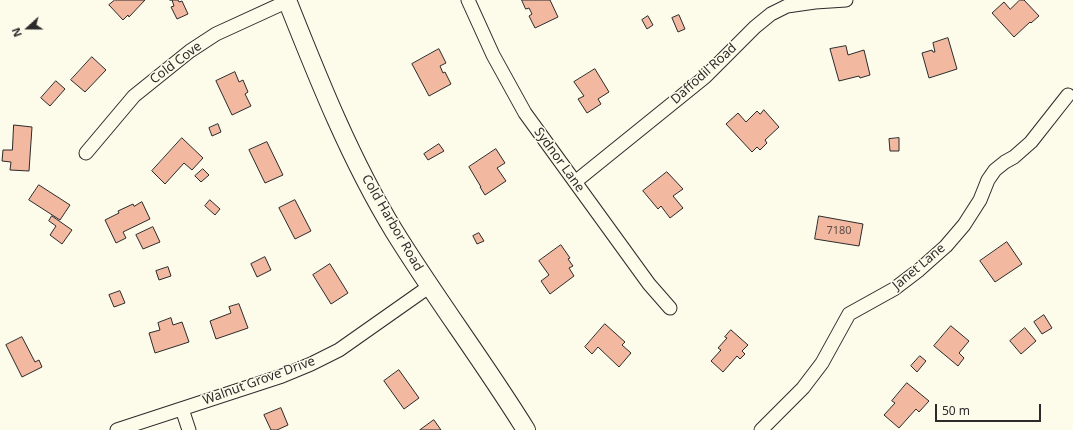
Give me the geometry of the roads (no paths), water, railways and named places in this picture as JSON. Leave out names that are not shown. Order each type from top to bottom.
[{"type":"main road","name":"Cold Harbor Road","points":[[288,1],[344,134],[372,193],[393,230],[526,430]]},
{"type":"street","name":"Sydnor Lane","points":[[468,0],[493,55],[525,113],[649,284],[670,308]]},
{"type":"street","name":"Daffodil Road","points":[[575,182],[705,77],[755,27],[786,3],[846,0]]},
{"type":"street","name":"Cold Cove","points":[[86,153],[134,96],[190,51],[229,27],[288,1]]},
{"type":"street","name":"Janet Lane","points":[[761,430],[803,388],[826,356],[849,314],[894,289],[919,270],[946,246],[964,225],[980,200],[988,180],[995,170],[1032,142],[1068,94]]},
{"type":"street","name":"Walnut Grove Drive","points":[[118,430],[282,376],[311,364],[350,342],[430,286]]},
{"type":"street","points":[[182,409],[189,430]]}]
